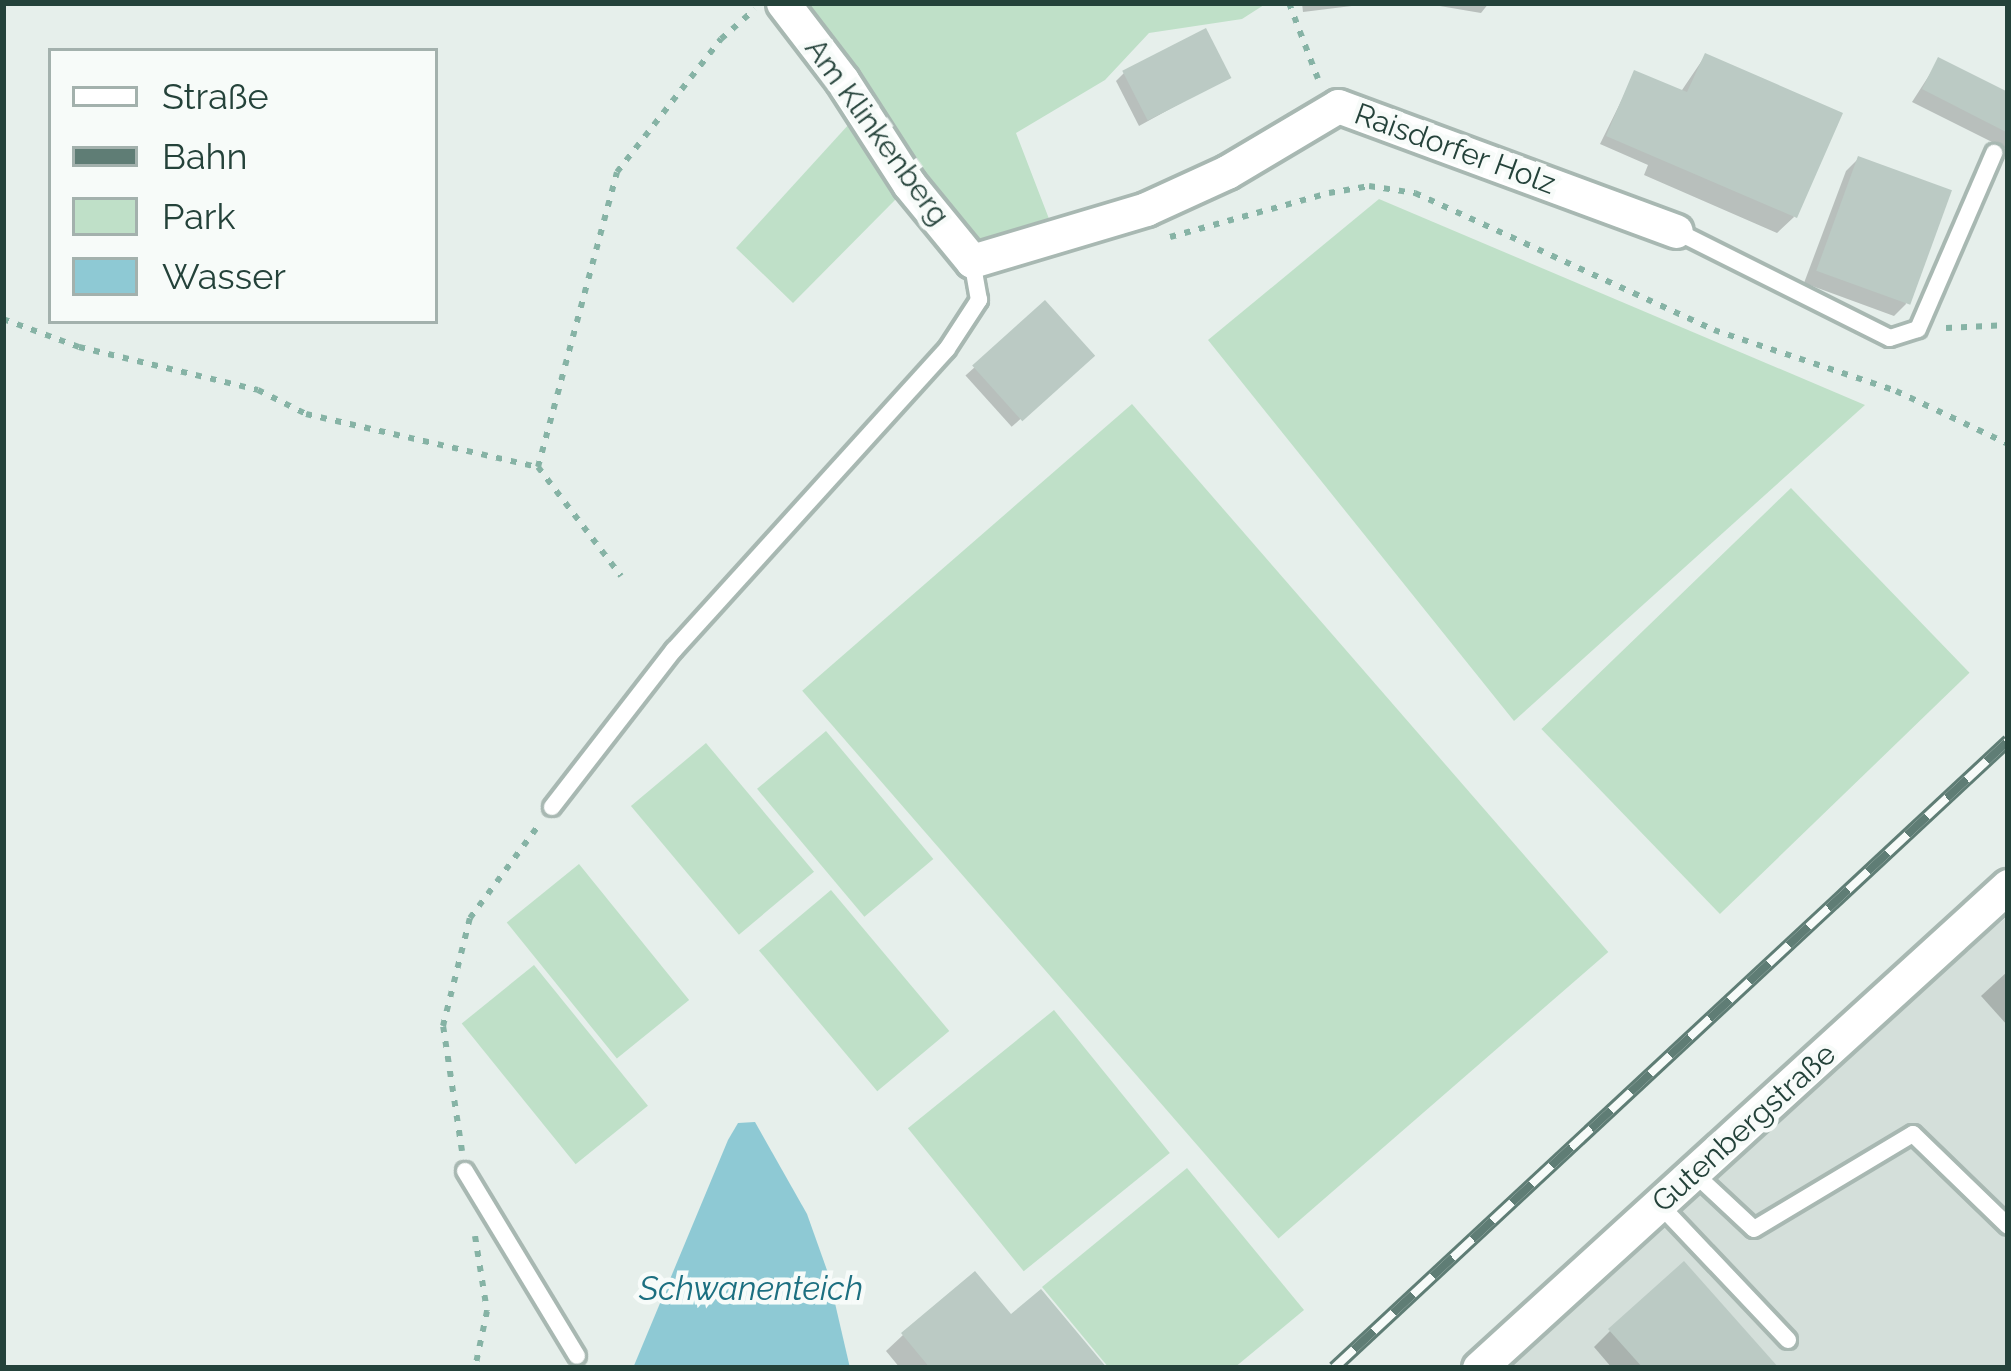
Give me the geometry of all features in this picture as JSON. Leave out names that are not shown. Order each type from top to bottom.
[{"type":"street","name":"Am Klinkenberg","points":[[783,3],[842,80],[910,184],[972,261]]},
{"type":"street","name":"Raisdorfer Holz","points":[[972,261],[1146,208],[1227,172],[1337,106],[1676,231]]},
{"type":"street","name":"Gutenbergstraße","points":[[1479,1368],[2008,886]]},
{"type":"lane","points":[[1676,231],[1890,338],[1918,329],[1994,153]]},
{"type":"lane","points":[[552,807],[674,650],[947,349],[980,300],[972,261]]},
{"type":"lane","points":[[1696,1175],[1754,1229],[1913,1134],[2008,1226]]},
{"type":"lane","points":[[465,1171],[577,1356]]},
{"type":"lane","points":[[1660,1204],[1788,1340]]},
{"type":"path","points":[[538,467],[616,172],[721,39],[763,3]]},
{"type":"path","points":[[1289,3],[1313,73],[1337,106]]},
{"type":"path","points":[[1150,242],[1329,193],[1369,186],[1415,193],[1714,330],[1896,391],[2008,444]]},
{"type":"path","points":[[3,319],[80,346],[258,390],[306,414],[538,467],[621,576]]},
{"type":"path","points":[[1918,329],[2008,325]]},
{"type":"path","points":[[475,1368],[487,1311],[443,1026],[470,918],[552,807]]},
{"type":"shaded area","points":[[2008,916],[2008,1368],[1492,1368],[1784,1102]]},
{"type":"green space","points":[[783,3],[1267,3],[1242,19],[1149,33],[1105,80],[1016,133],[1051,224],[972,261]]},
{"type":"green space","points":[[850,123],[897,198],[793,303],[736,248]]},
{"type":"green space","points":[[1379,199],[1865,405],[1514,721],[1208,340]]},
{"type":"green space","points":[[1132,404],[1608,952],[1278,1239],[802,691]]},
{"type":"green space","points":[[1791,488],[1970,673],[1720,914],[1541,729]]},
{"type":"green space","points":[[826,731],[933,859],[864,917],[757,789]]},
{"type":"green space","points":[[706,743],[814,872],[739,935],[631,806]]},
{"type":"green space","points":[[579,864],[689,1000],[617,1059],[507,923]]},
{"type":"green space","points":[[831,890],[949,1031],[877,1091],[759,950]]},
{"type":"green space","points":[[534,965],[648,1106],[576,1164],[462,1024]]},
{"type":"green space","points":[[1054,1010],[1170,1153],[1024,1271],[908,1128]]},
{"type":"green space","points":[[1187,1168],[1304,1310],[1234,1368],[1109,1368],[1042,1287]]},
{"type":"water","name":"Schwanenteich","points":[[755,1122],[807,1214],[828,1273],[850,1368],[633,1368],[728,1140],[738,1123]]},
{"type":"building","points":[[1206,28],[1231,78],[1148,121],[1122,71]]},
{"type":"building","points":[[1705,53],[1843,113],[1797,218],[1606,136],[1634,70],[1687,92]]},
{"type":"building","points":[[1938,57],[2008,92],[2008,133],[1922,89]]},
{"type":"building","points":[[1858,156],[1952,190],[1910,305],[1816,271]]},
{"type":"building","points":[[1045,300],[1095,356],[1022,421],[972,366]]},
{"type":"building","points":[[1684,1261],[1779,1368],[1643,1368],[1608,1329]]},
{"type":"building","points":[[975,1271],[1011,1314],[1041,1289],[1107,1368],[930,1368],[901,1333]]},
{"type":"railway","points":[[1334,1368],[2008,741]]}]
